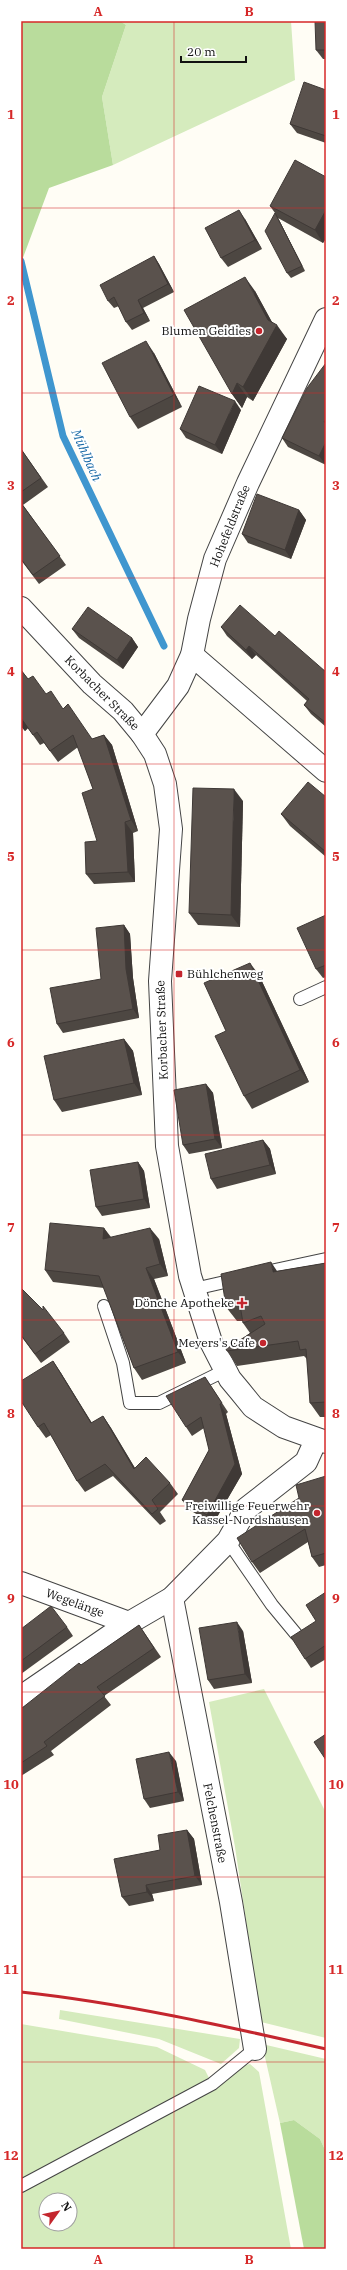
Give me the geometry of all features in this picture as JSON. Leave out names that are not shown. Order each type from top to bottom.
[{"type":"street","name":"Hohefeldstraße","points":[[142,734],[178,686],[192,655],[199,619],[215,559],[248,482],[326,318]]},
{"type":"street","name":"Korbacher Straße","points":[[21,608],[92,684],[123,711],[142,734],[155,754],[165,784],[171,829],[160,981],[167,1146],[194,1289],[211,1342],[226,1370],[253,1407],[284,1427],[321,1441]]},
{"type":"street","points":[[192,655],[326,771]]},
{"type":"street","points":[[21,1697],[129,1623],[172,1598],[228,1541],[246,1509],[306,1462],[321,1441]]},
{"type":"street","name":"Wegelänge","points":[[21,1583],[129,1623]]},
{"type":"street","name":"Felchenstraße","points":[[172,1598],[231,1902],[255,2050]]},
{"type":"lane","points":[[300,999],[326,987]]},
{"type":"lane","points":[[194,1289],[326,1259]]},
{"type":"lane","points":[[104,1306],[123,1363],[130,1403],[159,1403],[226,1370]]},
{"type":"lane","points":[[228,1541],[272,1606],[296,1634]]},
{"type":"lane","points":[[21,2186],[212,2084],[255,2050]]},
{"type":"green space","points":[[21,21],[120,21],[126,25],[102,97],[113,165],[49,188],[21,263]]},
{"type":"green space","points":[[120,21],[291,21],[295,80],[113,165],[102,97],[126,25]]},
{"type":"green space","points":[[264,1689],[326,1813],[326,2038],[261,2022],[235,1847],[209,1702]]},
{"type":"green space","points":[[60,2010],[240,2039],[239,2048],[221,2064],[159,2039],[59,2019]]},
{"type":"green space","points":[[21,2024],[157,2047],[205,2070],[209,2078],[199,2086],[21,2179]]},
{"type":"green space","points":[[262,2044],[326,2059],[326,2152],[320,2139],[294,2120],[280,2123]]},
{"type":"green space","points":[[250,2064],[259,2072],[291,2249],[21,2249],[21,2193],[214,2089],[246,2065]]},
{"type":"green space","points":[[294,2120],[320,2139],[326,2152],[326,2249],[304,2249],[280,2123]]},
{"type":"building","points":[[315,21],[326,21],[326,50],[316,50]]},
{"type":"building","points":[[304,82],[326,90],[326,136],[290,124]]},
{"type":"building","points":[[295,160],[326,177],[326,210],[315,230],[270,206]]},
{"type":"building","points":[[239,210],[255,240],[221,258],[205,228]]},
{"type":"building","points":[[275,213],[302,266],[287,273],[265,231]]},
{"type":"building","points":[[154,256],[168,284],[138,300],[144,313],[126,322],[114,297],[108,301],[100,285]]},
{"type":"building","points":[[245,277],[268,320],[277,325],[243,387],[237,383],[232,394],[184,310]]},
{"type":"building","points":[[146,341],[174,395],[130,417],[102,363]]},
{"type":"building","points":[[326,363],[326,419],[324,422],[326,423],[326,442],[319,456],[282,438],[307,388]]},
{"type":"building","points":[[199,386],[235,401],[215,445],[180,429]]},
{"type":"building","points":[[21,449],[41,478],[21,492]]},
{"type":"building","points":[[257,494],[299,510],[285,550],[242,534]]},
{"type":"building","points":[[21,503],[60,556],[33,575],[21,559]]},
{"type":"building","points":[[240,605],[275,636],[279,631],[326,672],[326,723],[304,705],[309,699],[249,646],[246,650],[221,627]]},
{"type":"building","points":[[88,607],[132,638],[117,660],[72,629]]},
{"type":"building","points":[[21,670],[28,679],[33,676],[46,694],[51,691],[63,709],[68,704],[92,739],[104,735],[131,820],[125,822],[128,872],[86,874],[85,842],[97,841],[82,793],[93,789],[73,735],[50,751],[37,732],[33,735],[21,718]]},
{"type":"building","points":[[308,782],[326,797],[326,852],[281,814]]},
{"type":"building","points":[[193,788],[234,789],[231,915],[189,913]]},
{"type":"building","points":[[326,915],[326,965],[316,969],[297,928]]},
{"type":"building","points":[[124,925],[126,969],[133,1009],[57,1024],[50,988],[101,979],[96,928]]},
{"type":"building","points":[[250,963],[300,1070],[244,1096],[215,1036],[226,1031],[204,983]]},
{"type":"building","points":[[124,1039],[134,1083],[54,1100],[44,1056]]},
{"type":"building","points":[[206,1084],[215,1139],[183,1145],[174,1090]]},
{"type":"building","points":[[263,1140],[270,1165],[211,1179],[205,1154]]},
{"type":"building","points":[[138,1162],[144,1199],[96,1207],[90,1170]]},
{"type":"building","points":[[50,1223],[104,1228],[103,1239],[150,1228],[160,1264],[146,1268],[178,1352],[134,1368],[99,1276],[45,1270]]},
{"type":"building","points":[[271,1262],[273,1272],[326,1263],[326,1402],[310,1403],[306,1349],[300,1350],[298,1341],[227,1351],[226,1349],[265,1324],[261,1316],[243,1323],[240,1305],[226,1307],[221,1274]]},
{"type":"building","points":[[21,1288],[43,1310],[43,1306],[64,1333],[35,1354],[21,1335]]},
{"type":"building","points":[[53,1361],[91,1423],[103,1416],[134,1469],[146,1457],[170,1483],[152,1500],[158,1509],[152,1514],[105,1464],[77,1481],[44,1423],[38,1427],[21,1401],[21,1381]]},
{"type":"building","points":[[205,1377],[222,1403],[220,1404],[235,1464],[207,1515],[182,1500],[209,1450],[201,1417],[186,1427],[166,1396]]},
{"type":"building","points":[[326,1476],[326,1553],[312,1557],[305,1529],[252,1562],[237,1538],[299,1498],[296,1485]]},
{"type":"building","points":[[326,1592],[326,1645],[305,1659],[291,1637],[316,1621],[306,1605]]},
{"type":"building","points":[[51,1606],[67,1627],[21,1661],[21,1629]]},
{"type":"building","points":[[237,1622],[245,1674],[208,1680],[199,1628]]},
{"type":"building","points":[[139,1625],[154,1648],[97,1687],[105,1696],[44,1742],[47,1746],[21,1763],[21,1707],[22,1708],[79,1663],[81,1665]]},
{"type":"building","points":[[326,1734],[326,1760],[314,1742]]},
{"type":"building","points":[[169,1752],[178,1792],[144,1799],[136,1759]]},
{"type":"building","points":[[187,1830],[195,1876],[146,1885],[147,1892],[122,1897],[114,1859],[160,1850],[158,1835]]},
{"type":"waterway","name":"Mühlbach","points":[[21,261],[63,436],[164,646]]},
{"type":"railway","points":[[21,1992],[97,2002],[136,2009],[326,2049]]},
{"type":"place","name":"Blumen Geidies","points":[[259,331]]},
{"type":"place","name":"Bühlchenweg","points":[[179,974]]},
{"type":"place","name":"Dönche Apotheke","points":[[242,1303]]},
{"type":"place","name":"Meyers's Cafe","points":[[263,1343]]},
{"type":"place","name":"Freiwillige Feuerwehr Kassel-Nordshausen","points":[[317,1513]]}]
